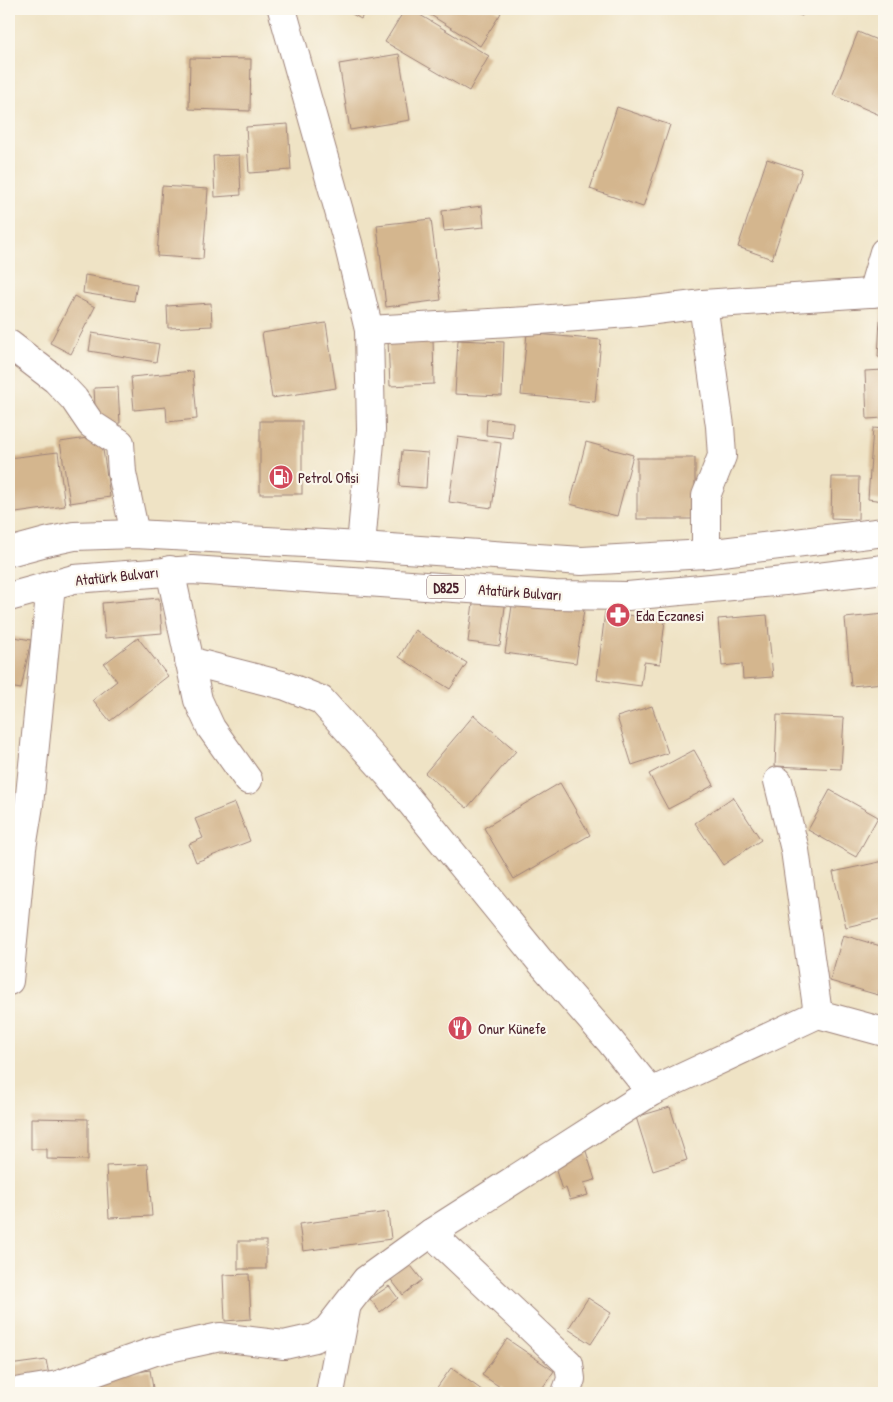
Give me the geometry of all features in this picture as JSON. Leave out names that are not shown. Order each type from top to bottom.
[{"type":"main road","points":[[282,9],[348,243],[369,330],[371,430],[361,546]]},
{"type":"main road","points":[[369,330],[527,322],[703,304],[878,292],[884,252]]},
{"type":"main road","points":[[703,304],[720,426],[722,456],[706,496],[706,554]]},
{"type":"main road","points":[[9,344],[56,380],[74,399],[91,424],[120,443],[122,474],[135,534]]},
{"type":"main road","name":"D825","points":[[9,552],[74,536],[135,534],[333,544],[582,561],[706,554],[884,532]]},
{"type":"main road","points":[[331,578],[333,544]]},
{"type":"main road","name":"Atatürk Bulvarı","points":[[9,597],[74,579],[170,570],[331,578],[555,595],[628,596],[785,581],[884,569]]},
{"type":"main road","points":[[170,570],[198,700],[211,728],[248,780]]},
{"type":"main road","points":[[9,981],[15,853],[29,805],[51,585]]},
{"type":"main road","points":[[189,661],[286,686],[321,700],[387,773],[540,961],[610,1041],[651,1092]]},
{"type":"main road","points":[[778,781],[794,850],[818,1014]]},
{"type":"main road","points":[[9,1393],[58,1385],[155,1351],[220,1337],[284,1345],[315,1338],[328,1329],[366,1280],[431,1234],[651,1092],[818,1014],[884,1032]]},
{"type":"main road","points":[[431,1234],[569,1364],[572,1379],[566,1393]]},
{"type":"main road","points":[[330,1393],[347,1303]]},
{"type":"building","points":[[343,9],[366,9],[361,19]]},
{"type":"building","points":[[405,9],[410,9],[489,56],[469,91],[385,42]]},
{"type":"building","points":[[421,9],[494,9],[501,13],[480,46]]},
{"type":"building","points":[[784,9],[805,9],[802,16]]},
{"type":"building","points":[[858,32],[884,43],[884,111],[882,116],[833,95]]},
{"type":"building","points":[[399,54],[410,120],[350,130],[339,64]]},
{"type":"building","points":[[190,58],[251,59],[250,111],[189,109]]},
{"type":"building","points":[[617,107],[670,125],[643,207],[590,189]]},
{"type":"building","points":[[288,124],[291,170],[249,173],[246,127]]},
{"type":"building","points":[[239,155],[241,195],[215,197],[213,156]]},
{"type":"building","points":[[767,159],[802,170],[772,259],[738,247]]},
{"type":"building","points":[[162,186],[208,189],[203,259],[157,256]]},
{"type":"building","points":[[482,206],[484,227],[444,231],[442,211]]},
{"type":"building","points":[[431,219],[441,300],[386,307],[377,225]]},
{"type":"building","points":[[85,275],[137,284],[134,301],[83,293]]},
{"type":"building","points":[[74,296],[95,307],[71,354],[50,343]]},
{"type":"building","points":[[211,303],[212,326],[168,328],[167,306]]},
{"type":"building","points":[[881,303],[884,303],[884,358],[878,357]]},
{"type":"building","points":[[326,323],[336,388],[272,398],[262,333]]},
{"type":"building","points":[[92,333],[159,344],[156,362],[89,351]]},
{"type":"building","points":[[527,333],[601,340],[595,402],[521,395]]},
{"type":"building","points":[[433,338],[434,384],[390,386],[388,340]]},
{"type":"building","points":[[458,340],[504,342],[502,396],[455,394]]},
{"type":"building","points":[[884,370],[884,418],[867,419],[865,371]]},
{"type":"building","points":[[193,371],[197,419],[167,422],[166,407],[134,410],[131,377]]},
{"type":"building","points":[[118,387],[120,423],[96,425],[94,388]]},
{"type":"building","points":[[487,419],[513,422],[512,438],[486,435]]},
{"type":"building","points":[[260,421],[302,421],[302,494],[260,494]]},
{"type":"building","points":[[873,428],[884,429],[884,501],[868,499]]},
{"type":"building","points":[[101,436],[110,497],[70,503],[60,442]]},
{"type":"building","points":[[458,437],[501,443],[492,508],[449,502]]},
{"type":"building","points":[[586,442],[633,455],[617,516],[570,504]]},
{"type":"building","points":[[402,451],[428,453],[426,488],[399,486]]},
{"type":"building","points":[[58,452],[65,506],[9,514],[9,458]]},
{"type":"building","points":[[637,458],[695,458],[695,519],[637,519]]},
{"type":"building","points":[[832,477],[859,477],[858,519],[831,518]]},
{"type":"building","points":[[474,595],[506,599],[500,646],[468,642]]},
{"type":"building","points":[[159,598],[162,633],[105,638],[102,603]]},
{"type":"building","points":[[513,599],[584,610],[576,663],[505,653]]},
{"type":"building","points":[[605,612],[665,620],[660,664],[644,662],[641,686],[597,680]]},
{"type":"building","points":[[884,614],[884,683],[851,686],[845,618]]},
{"type":"building","points":[[767,615],[773,677],[743,679],[742,664],[722,666],[718,619]]},
{"type":"building","points":[[415,630],[467,663],[450,689],[399,657]]},
{"type":"building","points":[[9,636],[31,640],[21,689],[9,687]]},
{"type":"building","points":[[138,638],[168,676],[110,721],[93,700],[117,681],[104,664]]},
{"type":"building","points":[[652,706],[668,753],[632,765],[617,717]]},
{"type":"building","points":[[474,715],[516,751],[467,808],[425,773]]},
{"type":"building","points":[[777,715],[844,718],[841,769],[775,766]]},
{"type":"building","points":[[694,750],[714,785],[668,809],[649,774]]},
{"type":"building","points":[[560,783],[590,835],[514,879],[484,828]]},
{"type":"building","points":[[830,790],[878,817],[856,857],[808,830]]},
{"type":"building","points":[[733,797],[761,840],[723,865],[695,823]]},
{"type":"building","points":[[235,803],[250,841],[196,862],[189,844],[203,838],[195,819]]},
{"type":"building","points":[[884,861],[884,918],[846,927],[833,872]]},
{"type":"building","points":[[843,935],[884,947],[884,974],[878,995],[830,981]]},
{"type":"building","points":[[670,1107],[687,1160],[653,1171],[636,1117]]},
{"type":"building","points":[[31,1118],[88,1119],[88,1160],[47,1159],[47,1149],[31,1149]]},
{"type":"building","points":[[585,1148],[595,1180],[584,1183],[588,1195],[570,1200],[566,1188],[562,1190],[552,1158]]},
{"type":"building","points":[[148,1164],[152,1216],[109,1218],[106,1166]]},
{"type":"building","points":[[388,1212],[391,1239],[303,1251],[299,1224]]},
{"type":"building","points":[[238,1241],[266,1241],[266,1269],[238,1269]]},
{"type":"building","points":[[408,1262],[422,1280],[403,1295],[389,1277]]},
{"type":"building","points":[[249,1274],[251,1319],[225,1321],[223,1275]]},
{"type":"building","points":[[389,1286],[398,1298],[380,1312],[370,1299]]},
{"type":"building","points":[[588,1298],[611,1313],[591,1344],[568,1329]]},
{"type":"building","points":[[507,1339],[554,1371],[539,1393],[509,1393],[482,1375]]},
{"type":"building","points":[[46,1360],[49,1375],[9,1381],[9,1365]]},
{"type":"building","points":[[451,1368],[486,1393],[433,1393]]},
{"type":"building","points":[[150,1370],[153,1388],[121,1393],[92,1393],[90,1380]]},
{"type":"place","name":"Petrol Ofisi","points":[[281,477]]},
{"type":"place","name":"Eda Eczanesi","points":[[618,615]]},
{"type":"place","name":"Onur Künefe","points":[[460,1028]]}]
